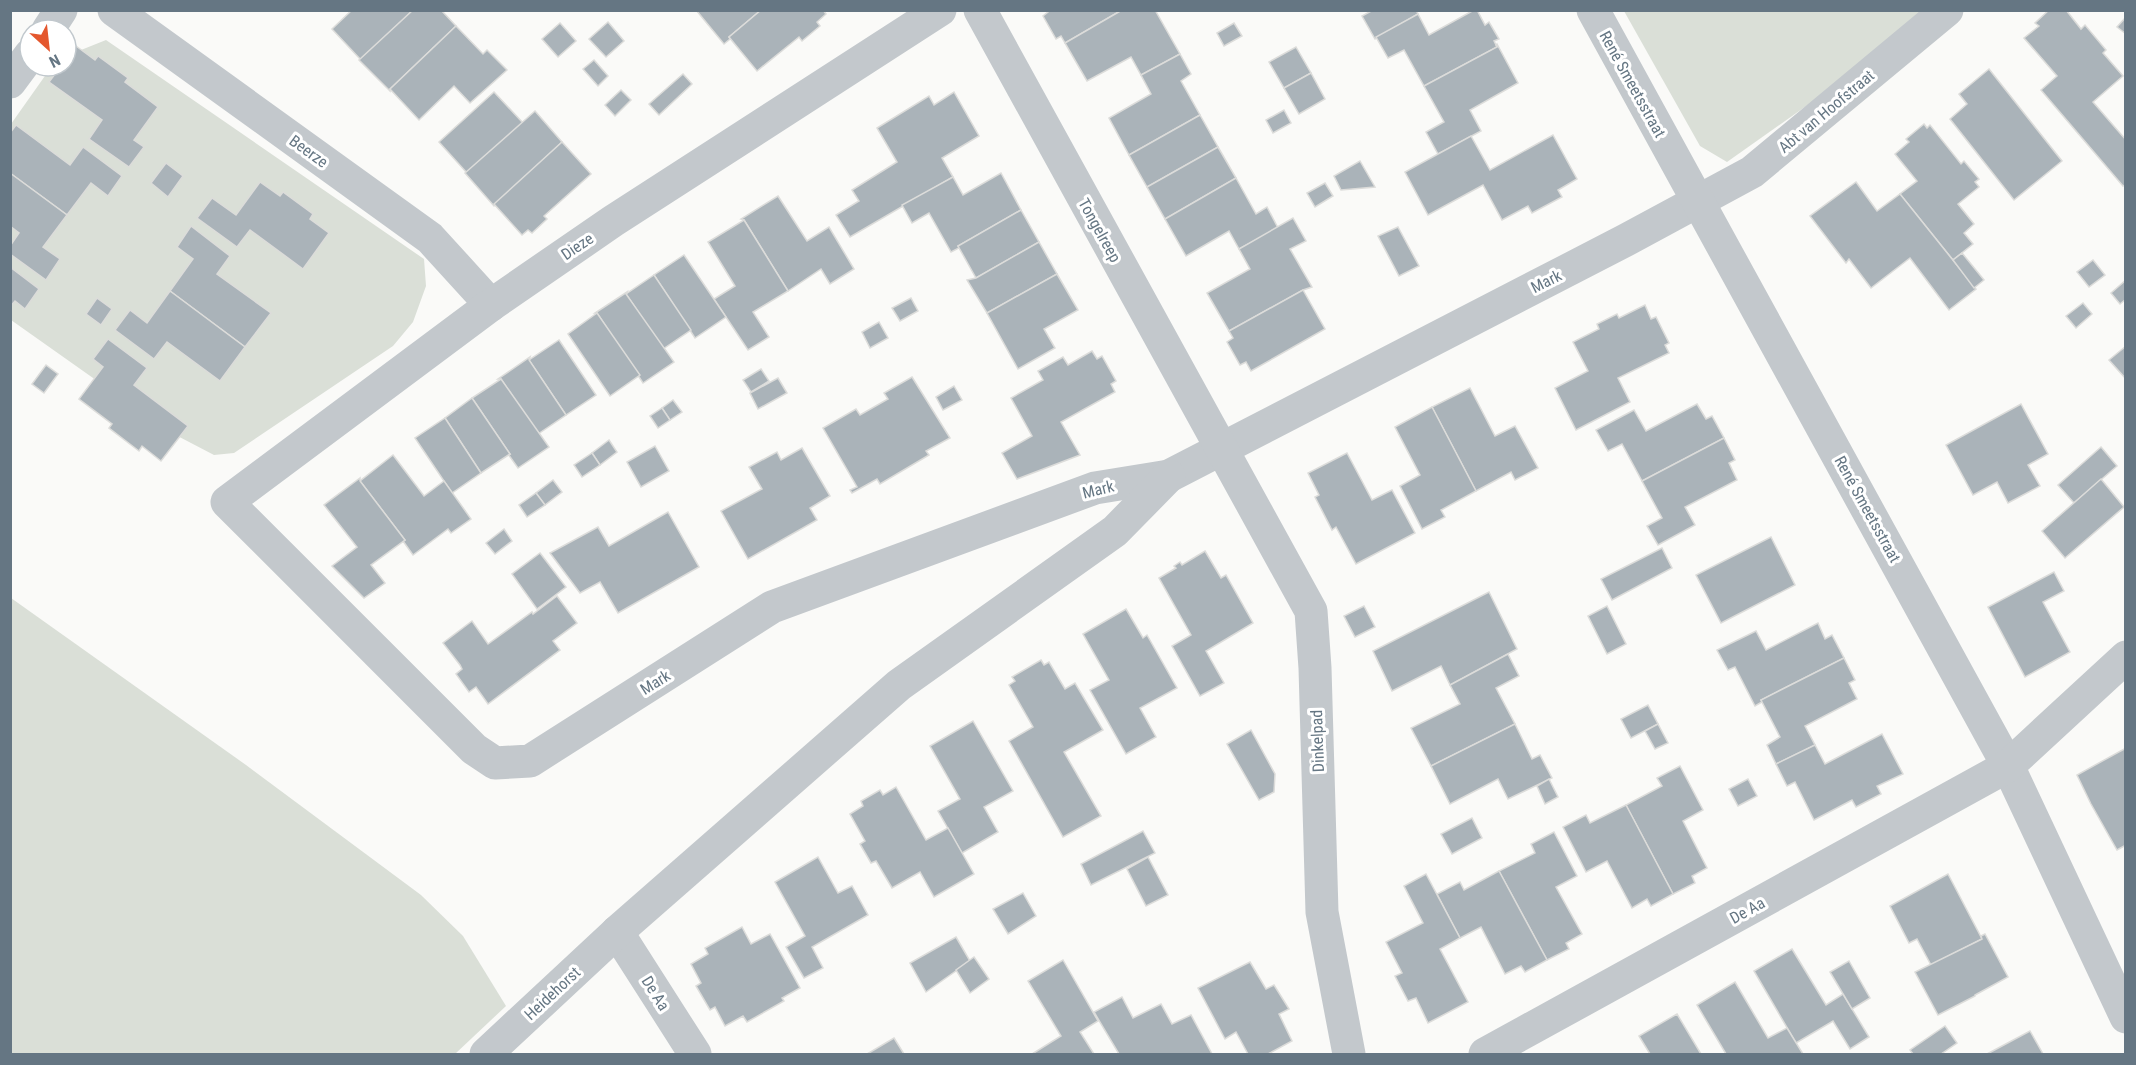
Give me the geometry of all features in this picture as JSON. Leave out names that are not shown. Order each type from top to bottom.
[{"type":"street","name":"Beerze","points":[[114,10],[430,238],[491,305]]},
{"type":"street","name":"Dieze","points":[[227,502],[491,305],[613,221],[940,10]]},
{"type":"street","name":"Tongelreep","points":[[980,10],[1186,388],[1222,448]]},
{"type":"street","name":"René Smeetsstraat","points":[[1593,10],[2008,766],[2126,1017]]},
{"type":"street","name":"Abt van Hoofstraat","points":[[1699,202],[1752,172],[1947,10]]},
{"type":"street","name":"Mark","points":[[227,502],[474,749],[495,763],[530,760],[772,607],[1095,488],[1168,476],[1699,202]]},
{"type":"street","name":"Dinkelpad","points":[[1222,448],[1311,611],[1315,668],[1322,912],[1349,1054]]},
{"type":"street","name":"Mark","points":[[617,932],[899,686],[1116,531],[1168,476]]},
{"type":"street","name":"De Aa","points":[[1485,1054],[2008,766],[2126,657]]},
{"type":"street","name":"De Aa","points":[[617,932],[695,1054]]},
{"type":"street","name":"Heidehorst","points":[[486,1054],[617,932]]},
{"type":"shaded area","points":[[1624,11],[1927,11],[1881,53],[1727,162],[1700,146]]},
{"type":"shaded area","points":[[106,40],[424,259],[426,286],[413,322],[393,346],[234,453],[214,455],[168,431],[11,320],[11,124],[44,78],[78,78],[78,51]]},
{"type":"shaded area","points":[[11,598],[246,765],[421,895],[463,936],[506,1006],[455,1054],[11,1054]]},
{"type":"building","points":[[352,10],[413,10],[361,60],[332,29]]},
{"type":"building","points":[[413,10],[441,10],[456,26],[390,91],[359,60]]},
{"type":"building","points":[[696,10],[761,10],[724,44]]},
{"type":"building","points":[[761,10],[823,10],[826,14],[817,22],[820,26],[802,41],[799,37],[757,71],[729,37]]},
{"type":"building","points":[[1047,10],[1122,10],[1065,43],[1061,36],[1056,39],[1043,16],[1048,12]]},
{"type":"building","points":[[1122,10],[1155,10],[1180,54],[1141,75],[1131,57],[1087,81],[1065,43]]},
{"type":"building","points":[[1373,10],[1416,10],[1418,14],[1375,39],[1362,16]]},
{"type":"building","points":[[1477,10],[1485,25],[1489,22],[1499,39],[1494,41],[1497,47],[1424,86],[1404,50],[1388,58],[1376,37],[1418,14],[1429,35]]},
{"type":"building","points":[[2049,10],[2066,10],[2081,29],[2085,25],[2106,50],[2103,53],[2123,76],[2093,102],[2126,140],[2126,184],[2123,186],[2041,90],[2057,76],[2024,38],[2039,26],[2035,23]]},
{"type":"building","points":[[2126,17],[2126,34],[2117,27]]},
{"type":"building","points":[[608,22],[624,41],[606,57],[589,39]]},
{"type":"building","points":[[560,23],[576,41],[558,57],[542,39]]},
{"type":"building","points":[[1234,23],[1242,36],[1224,46],[1217,33]]},
{"type":"building","points":[[456,26],[483,54],[487,50],[507,70],[470,103],[454,86],[419,120],[390,89]]},
{"type":"building","points":[[1497,44],[1518,83],[1470,110],[1481,131],[1438,154],[1426,132],[1444,122],[1424,86],[1497,47]]},
{"type":"building","points":[[78,47],[95,60],[98,56],[128,78],[125,82],[158,107],[134,140],[144,147],[129,167],[89,139],[102,120],[49,82],[52,78],[78,78]]},
{"type":"building","points":[[1296,47],[1311,73],[1284,88],[1269,62]]},
{"type":"building","points":[[1180,54],[1191,74],[1181,81],[1200,115],[1129,155],[1109,118],[1151,94],[1141,75]]},
{"type":"building","points":[[594,60],[608,76],[598,86],[583,69]]},
{"type":"building","points":[[1989,69],[2062,161],[2014,200],[1950,119],[1967,104],[1959,94]]},
{"type":"building","points":[[1311,73],[1325,99],[1299,114],[1284,88]]},
{"type":"building","points":[[683,74],[692,84],[659,115],[649,104]]},
{"type":"building","points":[[621,90],[631,100],[615,116],[605,105]]},
{"type":"building","points":[[494,92],[523,123],[467,173],[439,142]]},
{"type":"building","points":[[954,92],[979,136],[942,158],[953,177],[850,237],[836,215],[859,201],[852,190],[897,162],[877,128],[929,96],[934,105]]},
{"type":"building","points":[[1284,110],[1291,123],[1273,133],[1266,120]]},
{"type":"building","points":[[535,111],[562,142],[494,206],[465,173]]},
{"type":"building","points":[[1200,115],[1218,147],[1147,187],[1129,155]]},
{"type":"building","points":[[1924,124],[1927,128],[1930,125],[1961,164],[1964,161],[1979,179],[1975,182],[1979,187],[1958,204],[1974,224],[1964,233],[1973,244],[1953,260],[1900,194],[1917,181],[1895,154],[1909,142],[1906,139]]},
{"type":"building","points":[[16,125],[70,165],[83,147],[122,176],[108,196],[91,183],[67,215],[10,173],[10,133]]},
{"type":"building","points":[[1553,135],[1577,179],[1558,190],[1562,197],[1532,213],[1528,206],[1502,220],[1483,185],[1428,215],[1405,172],[1471,136],[1490,170]]},
{"type":"building","points":[[562,142],[591,174],[544,216],[547,219],[532,233],[528,230],[522,235],[494,204]]},
{"type":"building","points":[[1218,147],[1236,178],[1165,219],[1147,187]]},
{"type":"building","points":[[1360,161],[1375,187],[1341,190],[1334,176]]},
{"type":"building","points":[[166,163],[183,176],[168,197],[151,183]]},
{"type":"building","points":[[10,173],[67,215],[43,247],[60,259],[46,280],[10,254],[10,246],[19,233],[10,226]]},
{"type":"building","points":[[1001,173],[1021,210],[951,252],[929,213],[912,223],[902,205],[953,177],[963,195]]},
{"type":"building","points":[[1236,178],[1256,214],[1267,207],[1278,228],[1239,249],[1229,231],[1186,256],[1165,219]]},
{"type":"building","points":[[260,182],[280,196],[283,192],[313,214],[310,219],[329,233],[303,269],[250,230],[237,247],[197,218],[212,198],[236,215]]},
{"type":"building","points":[[1856,182],[1877,211],[1900,194],[1976,289],[1949,310],[1910,258],[1871,288],[1849,259],[1846,263],[1810,216]]},
{"type":"building","points":[[1325,183],[1333,196],[1315,207],[1307,193]]},
{"type":"building","points":[[778,196],[807,241],[829,227],[854,269],[830,284],[821,269],[788,291],[744,220],[741,219]]},
{"type":"building","points":[[1021,210],[1039,242],[976,278],[958,246]]},
{"type":"building","points":[[1293,218],[1306,241],[1290,249],[1312,287],[1229,331],[1207,293],[1250,269],[1239,249]]},
{"type":"building","points":[[744,220],[788,291],[753,312],[769,337],[748,350],[714,299],[735,286],[708,242]]},
{"type":"building","points":[[191,226],[230,256],[217,274],[271,313],[245,347],[170,291],[193,259],[177,247]]},
{"type":"building","points":[[1398,227],[1419,266],[1399,276],[1378,236]]},
{"type":"building","points":[[1039,242],[1057,274],[987,313],[967,280],[976,278]]},
{"type":"building","points":[[1962,253],[1984,280],[1974,288],[1953,260]]},
{"type":"building","points":[[684,255],[726,317],[695,338],[654,275]]},
{"type":"building","points":[[2093,260],[2105,275],[2089,287],[2077,272]]},
{"type":"building","points":[[10,267],[39,289],[25,309],[15,301],[10,307]]},
{"type":"building","points":[[1057,274],[1078,310],[1044,329],[1055,348],[1018,369],[987,313]]},
{"type":"building","points":[[654,275],[691,330],[663,349],[626,294]]},
{"type":"building","points":[[2126,280],[2126,299],[2120,304],[2111,293]]},
{"type":"building","points":[[1303,290],[1325,329],[1251,371],[1246,362],[1240,365],[1227,342],[1233,338],[1229,331]]},
{"type":"building","points":[[170,291],[245,347],[220,381],[167,342],[154,359],[115,330],[130,310],[147,323]]},
{"type":"building","points":[[627,292],[626,294],[674,362],[643,383],[595,313]]},
{"type":"building","points":[[97,298],[112,309],[101,325],[86,314]]},
{"type":"building","points":[[911,298],[918,311],[900,321],[892,308]]},
{"type":"building","points":[[2083,303],[2092,314],[2076,328],[2066,316]]},
{"type":"building","points":[[1645,305],[1651,319],[1656,317],[1669,343],[1665,345],[1669,353],[1618,378],[1630,402],[1576,430],[1555,388],[1588,371],[1573,342],[1599,329],[1597,324],[1617,314],[1619,318]]},
{"type":"building","points":[[597,313],[640,375],[610,396],[568,334]]},
{"type":"building","points":[[879,322],[888,338],[870,348],[862,332]]},
{"type":"building","points":[[108,339],[147,368],[134,385],[188,426],[161,461],[142,446],[139,451],[109,428],[112,424],[79,399],[103,367],[93,359]]},
{"type":"building","points":[[559,340],[596,395],[566,415],[529,360]]},
{"type":"building","points":[[2126,346],[2126,379],[2109,360]]},
{"type":"building","points":[[1092,351],[1097,359],[1102,356],[1116,381],[1111,384],[1115,392],[1061,422],[1080,455],[1017,479],[1002,453],[1032,436],[1011,398],[1043,380],[1038,371],[1063,357],[1068,365]]},
{"type":"building","points":[[530,357],[529,360],[566,415],[538,434],[501,379],[498,379]]},
{"type":"building","points":[[46,365],[58,374],[44,393],[32,384]]},
{"type":"building","points":[[761,369],[769,381],[751,392],[743,380]]},
{"type":"building","points":[[912,377],[950,438],[926,451],[929,455],[880,484],[877,479],[852,493],[850,490],[857,487],[823,428],[856,409],[860,415],[888,399],[884,393]]},
{"type":"building","points":[[778,378],[787,393],[758,409],[750,393]]},
{"type":"building","points":[[501,379],[549,447],[518,468],[472,398]]},
{"type":"building","points":[[954,386],[962,400],[943,410],[936,397]]},
{"type":"building","points":[[1470,388],[1495,436],[1515,426],[1538,468],[1515,480],[1511,472],[1476,491],[1432,407]]},
{"type":"building","points":[[472,398],[510,454],[481,473],[445,418]]},
{"type":"building","points":[[673,400],[682,412],[670,420],[662,408]]},
{"type":"building","points":[[1697,404],[1706,419],[1712,416],[1724,438],[1642,481],[1622,444],[1608,451],[1596,430],[1634,410],[1646,431]]},
{"type":"building","points":[[2021,404],[2048,454],[2028,465],[2040,486],[2008,503],[1997,482],[1973,495],[1946,445]]},
{"type":"building","points":[[1432,407],[1476,491],[1441,510],[1445,517],[1422,529],[1400,486],[1420,475],[1395,427]]},
{"type":"building","points":[[662,408],[670,420],[658,428],[650,416]]},
{"type":"building","points":[[445,418],[481,473],[452,493],[415,438]]},
{"type":"building","points":[[1724,438],[1735,460],[1729,463],[1737,480],[1685,507],[1695,525],[1658,545],[1647,526],[1662,518],[1642,481]]},
{"type":"building","points":[[609,440],[617,452],[600,465],[592,453]]},
{"type":"building","points":[[655,446],[669,471],[641,487],[627,462]]},
{"type":"building","points":[[2101,447],[2117,466],[2074,503],[2058,485]]},
{"type":"building","points":[[802,448],[830,496],[810,508],[817,520],[748,559],[721,511],[762,489],[749,467],[777,452],[781,460]]},
{"type":"building","points":[[592,453],[600,465],[582,477],[574,465]]},
{"type":"building","points":[[1347,453],[1372,500],[1392,490],[1415,533],[1356,564],[1336,527],[1332,530],[1315,497],[1319,495],[1308,473]]},
{"type":"building","points":[[393,455],[424,496],[444,481],[471,519],[451,533],[448,529],[413,555],[403,541],[405,540],[360,481]]},
{"type":"building","points":[[360,478],[405,540],[371,565],[385,583],[364,598],[332,566],[357,547],[324,505]]},
{"type":"building","points":[[2101,479],[2124,507],[2065,558],[2042,531]]},
{"type":"building","points":[[553,480],[562,492],[545,505],[536,493]]},
{"type":"building","points":[[536,493],[545,505],[527,517],[519,505]]},
{"type":"building","points":[[668,512],[699,567],[618,613],[600,582],[580,593],[550,553],[598,527],[609,546]]},
{"type":"building","points":[[504,529],[512,541],[495,554],[486,543]]},
{"type":"building","points":[[1771,537],[1795,585],[1721,623],[1696,575]]},
{"type":"building","points":[[1662,548],[1672,568],[1612,600],[1601,579]]},
{"type":"building","points":[[1205,551],[1221,578],[1226,575],[1253,623],[1206,651],[1224,683],[1200,696],[1172,646],[1191,635],[1159,578],[1176,568],[1174,566],[1180,562],[1182,565]]},
{"type":"building","points":[[540,553],[566,587],[537,609],[512,574]]},
{"type":"building","points":[[2054,572],[2064,591],[2043,602],[2070,652],[2025,677],[1988,607]]},
{"type":"building","points":[[1489,592],[1517,649],[1450,685],[1441,666],[1392,691],[1373,651]]},
{"type":"building","points":[[557,596],[577,623],[553,641],[560,650],[488,704],[476,687],[469,692],[456,674],[462,669],[460,665],[443,643],[472,621],[488,644]]},
{"type":"building","points":[[1364,606],[1375,627],[1355,637],[1344,616]]},
{"type":"building","points":[[1607,606],[1626,644],[1607,654],[1588,616]]},
{"type":"building","points":[[1126,609],[1143,638],[1147,635],[1177,688],[1140,708],[1156,737],[1126,754],[1090,690],[1109,680],[1083,634]]},
{"type":"building","points":[[1818,623],[1825,639],[1832,635],[1844,658],[1761,700],[1762,702],[1755,706],[1735,667],[1728,670],[1717,650],[1756,631],[1766,650]]},
{"type":"building","points":[[1508,654],[1519,676],[1496,688],[1515,724],[1431,766],[1411,728],[1460,704],[1450,685]]},
{"type":"building","points":[[1844,658],[1855,680],[1849,683],[1857,699],[1805,726],[1815,745],[1776,764],[1767,745],[1780,737],[1761,700]]},
{"type":"building","points":[[1041,660],[1044,665],[1049,662],[1065,689],[1075,683],[1103,730],[1064,752],[1101,816],[1063,837],[1009,741],[1033,727],[1009,685],[1015,681],[1012,677]]},
{"type":"building","points":[[1648,705],[1658,724],[1631,738],[1621,719]]},
{"type":"building","points":[[973,721],[1013,791],[984,807],[998,832],[962,853],[938,811],[960,799],[930,746]]},
{"type":"building","points":[[1515,724],[1532,759],[1540,755],[1552,778],[1508,799],[1498,779],[1450,804],[1431,766]]},
{"type":"building","points":[[1658,724],[1668,743],[1655,749],[1645,731]]},
{"type":"building","points":[[1251,730],[1275,774],[1274,792],[1259,800],[1227,744]]},
{"type":"building","points":[[1882,734],[1903,774],[1877,786],[1881,794],[1856,807],[1852,800],[1814,820],[1795,782],[1787,786],[1776,764],[1815,745],[1825,764]]},
{"type":"building","points":[[2126,748],[2126,845],[2117,850],[2077,775]]},
{"type":"building","points":[[1680,766],[1703,810],[1683,821],[1707,868],[1692,876],[1695,883],[1673,894],[1626,805],[1662,786],[1657,778]]},
{"type":"building","points":[[1549,779],[1558,797],[1545,804],[1537,786]]},
{"type":"building","points":[[1748,779],[1757,796],[1738,806],[1729,789]]},
{"type":"building","points":[[896,787],[926,840],[948,828],[974,874],[934,897],[920,872],[892,888],[876,861],[871,863],[860,844],[865,841],[850,814],[863,806],[861,801],[880,790],[883,795]]},
{"type":"building","points":[[1626,805],[1673,894],[1651,906],[1647,899],[1632,908],[1607,861],[1586,872],[1563,827],[1586,815],[1590,823]]},
{"type":"building","points":[[1472,818],[1482,838],[1452,854],[1441,834]]},
{"type":"building","points":[[1143,831],[1155,853],[1091,885],[1081,864]]},
{"type":"building","points":[[1554,832],[1577,876],[1556,887],[1582,934],[1566,943],[1569,949],[1547,960],[1499,871],[1535,853],[1531,844]]},
{"type":"building","points":[[818,857],[838,893],[852,886],[868,915],[812,947],[823,968],[804,978],[786,947],[805,936],[775,882]]},
{"type":"building","points":[[1148,857],[1168,895],[1146,906],[1127,869]]},
{"type":"building","points":[[1499,871],[1547,960],[1525,972],[1521,966],[1505,974],[1481,927],[1460,938],[1437,894],[1460,882],[1464,890]]},
{"type":"building","points":[[1426,874],[1460,938],[1440,949],[1468,1002],[1428,1023],[1416,998],[1408,1001],[1395,976],[1402,973],[1386,942],[1423,923],[1404,886]]},
{"type":"building","points":[[1948,874],[1982,939],[1931,965],[1917,939],[1909,943],[1890,906]]},
{"type":"building","points":[[1023,893],[1036,916],[1008,934],[993,909]]},
{"type":"building","points":[[742,927],[751,944],[770,934],[800,988],[782,998],[784,1001],[747,1022],[743,1016],[725,1026],[715,1007],[710,1010],[696,986],[701,983],[691,964],[708,954],[705,948]]},
{"type":"building","points":[[1985,934],[2008,977],[1938,1015],[1915,972],[1982,939],[1981,936]]},
{"type":"building","points":[[956,937],[970,961],[926,992],[910,963]]},
{"type":"building","points":[[1792,949],[1826,1005],[1843,994],[1869,1037],[1850,1049],[1833,1021],[1796,1043],[1754,971]]},
{"type":"building","points":[[974,957],[989,979],[970,993],[956,970]]},
{"type":"building","points":[[1063,960],[1098,1021],[1080,1032],[1094,1054],[1032,1054],[1061,1036],[1028,981]]},
{"type":"building","points":[[1849,961],[1870,998],[1852,1009],[1830,972]]},
{"type":"building","points":[[1250,962],[1266,989],[1274,985],[1289,1009],[1279,1014],[1292,1041],[1268,1054],[1248,1054],[1236,1032],[1225,1039],[1198,988]]},
{"type":"building","points":[[1735,982],[1768,1038],[1787,1028],[1803,1054],[1726,1054],[1697,1005]]},
{"type":"building","points":[[1122,997],[1133,1018],[1161,1004],[1172,1024],[1191,1015],[1212,1054],[1119,1054],[1094,1012]]},
{"type":"building","points":[[1677,1014],[1701,1054],[1650,1054],[1639,1036]]},
{"type":"building","points":[[1945,1026],[1957,1043],[1941,1054],[1913,1054],[1910,1050]]},
{"type":"building","points":[[2030,1031],[2043,1054],[1987,1054]]},
{"type":"building","points":[[894,1038],[904,1054],[867,1054]]}]
